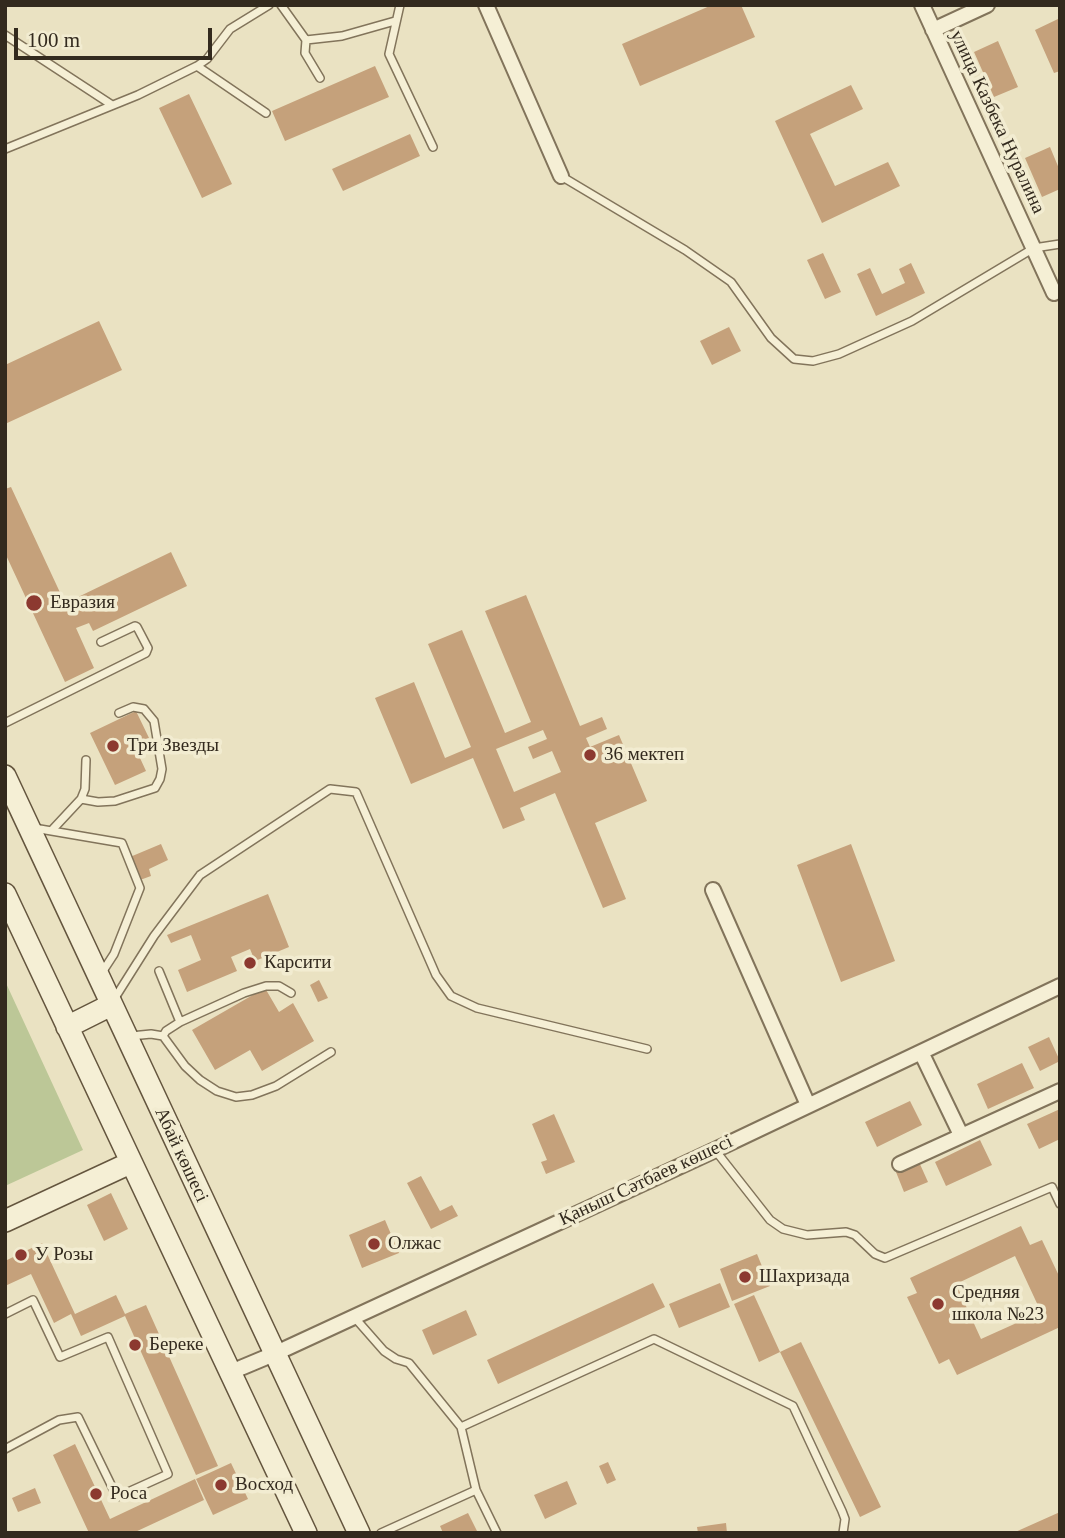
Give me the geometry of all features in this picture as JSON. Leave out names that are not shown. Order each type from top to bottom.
[{"type":"main road","name":"Абай көшесі","points":[[5,776],[359,1533]]},
{"type":"main road","points":[[5,894],[306,1533]]},
{"type":"main road","points":[[67,1027],[111,1005]]},
{"type":"main road","points":[[5,1221],[131,1163]]},
{"type":"street","points":[[486,5],[561,176]]},
{"type":"street","name":"улица Казбека Нуралина","points":[[922,5],[1054,293]]},
{"type":"street","points":[[933,30],[987,5]]},
{"type":"street","points":[[713,890],[808,1105]]},
{"type":"street","name":"Қаныш Сәтбаев көшесі","points":[[231,1372],[715,1150],[1060,986]]},
{"type":"street","points":[[921,1052],[961,1135]]},
{"type":"street","points":[[900,1164],[1060,1091]]},
{"type":"lane","points":[[5,149],[197,66],[207,59],[228,31],[269,5]]},
{"type":"lane","points":[[281,5],[306,40],[305,53],[320,78]]},
{"type":"lane","points":[[400,5],[389,54],[433,147]]},
{"type":"lane","points":[[306,40],[342,36],[396,21]]},
{"type":"lane","points":[[5,35],[112,105]]},
{"type":"lane","points":[[197,66],[266,113]]},
{"type":"lane","points":[[561,176],[685,250],[730,282],[771,338],[794,359],[813,361],[839,354],[912,321],[1034,248],[1060,244]]},
{"type":"lane","points":[[5,723],[146,653],[148,648],[135,626],[101,642]]},
{"type":"lane","points":[[81,799],[116,801],[155,788],[160,779],[162,769],[154,721],[144,709],[133,707],[119,713]]},
{"type":"lane","points":[[53,829],[81,799],[86,780],[86,760]]},
{"type":"lane","points":[[111,1005],[154,936],[200,875],[330,789],[356,792],[436,975],[451,996],[477,1008],[647,1049]]},
{"type":"lane","points":[[29,827],[122,842],[140,888],[114,954],[99,977]]},
{"type":"lane","points":[[159,971],[180,1022]]},
{"type":"lane","points":[[163,1036],[180,1022],[244,993],[266,986],[279,986],[291,993]]},
{"type":"lane","points":[[126,1037],[151,1034],[163,1036],[185,1066],[200,1080],[218,1091],[236,1097],[252,1095],[276,1086],[331,1052]]},
{"type":"lane","points":[[715,1150],[770,1220],[783,1229],[807,1235],[846,1232],[855,1235],[875,1254],[886,1258],[1052,1187],[1060,1204]]},
{"type":"lane","points":[[5,1314],[33,1300],[60,1357],[108,1337],[168,1474],[117,1497],[78,1417],[59,1420],[5,1449]]},
{"type":"lane","points":[[354,1317],[384,1351],[409,1363],[461,1427],[476,1490],[497,1533]]},
{"type":"lane","points":[[461,1427],[654,1339],[793,1406],[842,1511],[845,1519],[843,1533]]},
{"type":"lane","points":[[381,1533],[476,1490]]},
{"type":"green space","points":[[5,981],[83,1150],[5,1186]]},
{"type":"building","points":[[712,5],[741,5],[755,37],[640,86],[622,44]]},
{"type":"building","points":[[1058,19],[1060,71],[1054,73],[1035,30]]},
{"type":"building","points":[[998,41],[1018,87],[994,97],[974,52]]},
{"type":"building","points":[[375,66],[389,97],[285,141],[272,111]]},
{"type":"building","points":[[851,85],[863,109],[810,134],[835,186],[888,162],[900,186],[822,223],[775,121]]},
{"type":"building","points":[[189,94],[232,184],[202,198],[159,108]]},
{"type":"building","points":[[410,134],[420,156],[343,191],[332,169]]},
{"type":"building","points":[[1050,147],[1060,171],[1060,189],[1042,197],[1025,158]]},
{"type":"building","points":[[823,253],[841,292],[825,299],[807,260]]},
{"type":"building","points":[[911,263],[925,293],[876,316],[857,274],[870,268],[882,294],[905,283],[899,269]]},
{"type":"building","points":[[99,321],[122,370],[5,424],[5,365]]},
{"type":"building","points":[[729,327],[741,351],[712,365],[700,341]]},
{"type":"building","points":[[11,487],[70,614],[82,609],[76,598],[171,552],[187,586],[93,631],[89,623],[76,628],[94,668],[65,682],[5,553],[5,489]]},
{"type":"building","name":"36 мектеп","points":[[526,595],[580,726],[602,717],[607,729],[586,738],[590,747],[619,735],[647,801],[595,823],[626,899],[603,908],[555,793],[520,808],[525,820],[503,829],[473,758],[411,784],[375,698],[414,682],[445,758],[471,747],[428,644],[462,630],[505,733],[531,722],[485,611]],"holes":[[[543,730],[547,739],[528,747],[533,759],[552,751],[561,772],[514,792],[496,749]]]},
{"type":"building","points":[[136,711],[149,738],[134,745],[146,771],[115,785],[90,733]]},
{"type":"building","points":[[161,844],[168,860],[149,869],[151,876],[140,880],[130,857]]},
{"type":"building","points":[[851,844],[895,961],[841,982],[797,865]]},
{"type":"building","points":[[268,894],[289,947],[255,961],[250,949],[231,957],[237,971],[187,992],[178,970],[201,960],[191,935],[171,943],[167,935]]},
{"type":"building","points":[[319,980],[328,998],[318,1002],[310,985]]},
{"type":"building","points":[[265,988],[279,1012],[293,1003],[314,1041],[262,1071],[250,1050],[215,1070],[192,1030]]},
{"type":"building","points":[[1049,1037],[1060,1061],[1040,1071],[1028,1047]]},
{"type":"building","points":[[1022,1063],[1034,1088],[988,1109],[977,1084]]},
{"type":"building","points":[[910,1101],[922,1125],[877,1147],[865,1122]]},
{"type":"building","points":[[1060,1109],[1060,1139],[1039,1149],[1027,1124]]},
{"type":"building","points":[[554,1114],[575,1162],[546,1174],[541,1162],[547,1160],[532,1124]]},
{"type":"building","points":[[980,1140],[992,1165],[946,1186],[935,1162]]},
{"type":"building","points":[[919,1162],[928,1182],[904,1192],[896,1172]]},
{"type":"building","points":[[421,1176],[440,1211],[452,1205],[458,1216],[431,1229],[407,1183]]},
{"type":"building","points":[[111,1193],[128,1229],[104,1241],[87,1205]]},
{"type":"building","name":"Олжас","points":[[385,1220],[399,1253],[362,1268],[349,1235]]},
{"type":"building","name":"Средняя школа №23","points":[[1021,1226],[1030,1245],[1042,1240],[1060,1278],[1060,1327],[957,1375],[949,1359],[939,1364],[907,1297],[917,1293],[910,1278]],"holes":[[[1015,1256],[1041,1312],[981,1339],[956,1284]]]},
{"type":"building","points":[[42,1243],[75,1314],[116,1295],[125,1314],[146,1305],[218,1466],[196,1475],[125,1316],[81,1336],[71,1314],[54,1323],[31,1274],[5,1286],[5,1261]]},
{"type":"building","name":"Шахризада","points":[[757,1254],[770,1286],[732,1301],[720,1269]]},
{"type":"building","points":[[653,1283],[665,1307],[498,1384],[487,1360]]},
{"type":"building","points":[[720,1283],[730,1307],[679,1328],[669,1304]]},
{"type":"building","points":[[754,1295],[780,1352],[759,1362],[734,1304]]},
{"type":"building","points":[[466,1310],[477,1335],[433,1355],[422,1330]]},
{"type":"building","points":[[801,1342],[881,1507],[860,1517],[780,1352]]},
{"type":"building","points":[[75,1444],[110,1519],[195,1479],[204,1500],[133,1533],[89,1533],[53,1455]]},
{"type":"building","points":[[608,1462],[616,1480],[607,1484],[599,1466]]},
{"type":"building","points":[[231,1463],[248,1499],[213,1515],[196,1479]]},
{"type":"building","points":[[567,1481],[577,1504],[545,1519],[534,1495]]},
{"type":"building","points":[[35,1488],[41,1503],[18,1512],[12,1498]]},
{"type":"building","points":[[1060,1512],[1060,1533],[1013,1533]]},
{"type":"building","points":[[468,1513],[478,1533],[443,1533],[440,1526]]},
{"type":"building","points":[[726,1523],[727,1533],[698,1533],[697,1527]]},
{"type":"place","name":"Евразия","points":[[34,603]]},
{"type":"place","name":"Три Звезды","points":[[113,746]]},
{"type":"place","name":"36 мектеп","points":[[590,755]]},
{"type":"place","name":"Карсити","points":[[250,963]]},
{"type":"place","name":"Олжас","points":[[374,1244]]},
{"type":"place","name":"У Розы","points":[[21,1255]]},
{"type":"place","name":"Шахризада","points":[[745,1277]]},
{"type":"place","name":"Средняя школа №23","points":[[938,1304]]},
{"type":"place","name":"Береке","points":[[135,1345]]},
{"type":"place","name":"Восход","points":[[221,1485]]},
{"type":"place","name":"Роса","points":[[96,1494]]}]
